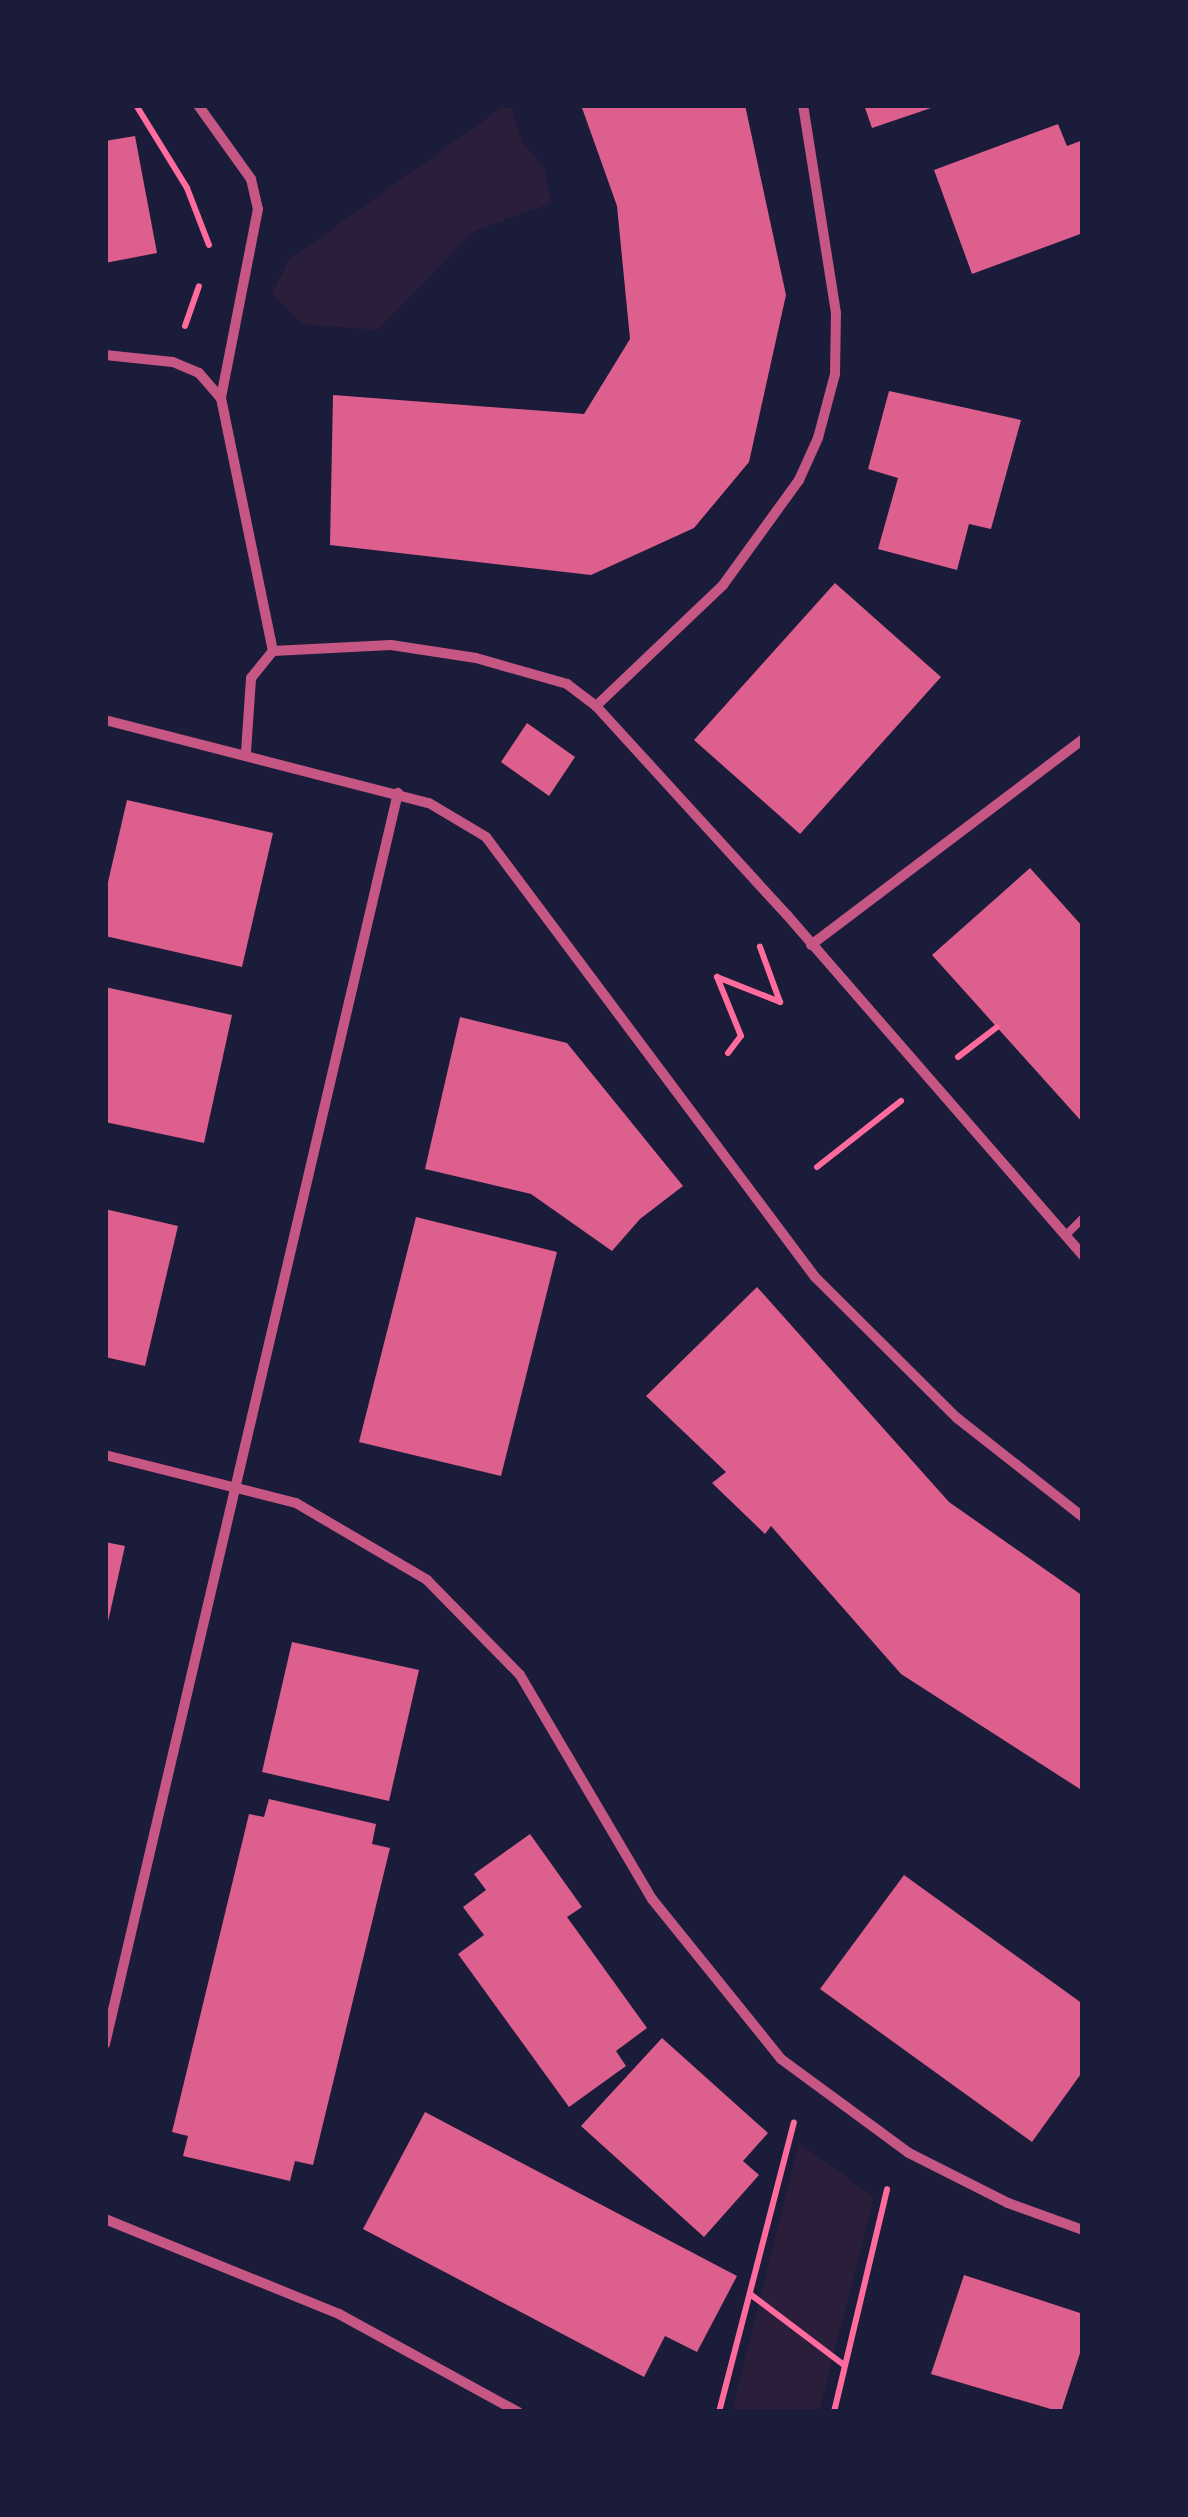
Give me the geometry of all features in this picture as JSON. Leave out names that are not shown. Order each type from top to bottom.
[{"type":"street","points":[[198,105],[251,179],[258,209],[222,398],[273,652]]},
{"type":"street","points":[[596,706],[723,585],[800,480],[818,438],[834,374],[836,314],[803,105]]},
{"type":"street","points":[[105,355],[173,362],[199,373],[222,398]]},
{"type":"street","points":[[246,752],[251,678],[273,652],[391,645],[476,658],[567,684],[596,706],[788,916],[1083,1255]]},
{"type":"street","points":[[105,720],[246,752],[398,793],[449,811],[486,838],[816,1277],[957,1418],[1083,1517]]},
{"type":"street","points":[[812,945],[1083,739]]},
{"type":"street","points":[[105,2044],[398,793]]},
{"type":"street","points":[[105,1456],[296,1503],[372,1543],[427,1580],[490,1640],[520,1675],[670,1925],[758,2035],[808,2083],[965,2184],[1083,2230]]},
{"type":"street","points":[[105,2219],[340,2314],[518,2412]]},
{"type":"lane","points":[[1064,1237],[1083,1218]]},
{"type":"path","points":[[136,105],[197,208],[208,256]]},
{"type":"path","points":[[173,362],[202,280]]},
{"type":"path","points":[[728,1053],[741,1036],[717,977],[780,1002],[757,941],[788,916]]},
{"type":"path","points":[[718,2412],[794,2123]]},
{"type":"path","points":[[834,2412],[888,2189]]},
{"type":"path","points":[[750,2294],[845,2366]]},
{"type":"shaded area","points":[[505,105],[511,105],[522,142],[544,167],[551,203],[474,231],[377,330],[303,324],[272,294],[289,260]]},
{"type":"shaded area","points":[[799,2143],[874,2197],[819,2412],[732,2412]]},
{"type":"building","points":[[581,105],[745,105],[786,295],[749,462],[694,528],[591,575],[330,545],[333,395],[584,414],[630,339],[617,206]]},
{"type":"building","points":[[864,105],[937,105],[937,106],[872,128]]},
{"type":"building","points":[[1058,124],[1067,146],[1083,140],[1083,233],[972,274],[934,170]]},
{"type":"building","points":[[135,136],[157,253],[105,263],[105,141]]},
{"type":"building","points":[[889,391],[1021,420],[991,529],[969,524],[957,570],[878,549],[898,478],[868,469]]},
{"type":"building","points":[[835,583],[941,677],[800,834],[694,740]]},
{"type":"building","points":[[527,723],[575,757],[549,796],[501,762]]},
{"type":"building","points":[[127,800],[273,833],[242,967],[105,936],[105,895]]},
{"type":"building","points":[[1030,868],[1083,927],[1083,1123],[932,955]]},
{"type":"building","points":[[105,987],[232,1015],[204,1143],[105,1122]]},
{"type":"building","points":[[460,1017],[567,1043],[683,1186],[640,1219],[612,1251],[531,1194],[425,1169]]},
{"type":"building","points":[[105,1209],[178,1226],[145,1366],[105,1357]]},
{"type":"building","points":[[416,1217],[557,1252],[501,1476],[359,1442]]},
{"type":"building","points":[[757,1287],[949,1502],[1083,1596],[1083,1791],[901,1674],[771,1526],[765,1534],[712,1483],[726,1472],[646,1396]]},
{"type":"building","points":[[105,1542],[125,1546],[107,1626],[105,1626]]},
{"type":"building","points":[[292,1642],[419,1670],[389,1801],[262,1772]]},
{"type":"building","points":[[269,1799],[376,1824],[372,1844],[390,1848],[313,2165],[295,2161],[290,2181],[183,2156],[188,2136],[172,2132],[249,1814],[264,1817]]},
{"type":"building","points":[[530,1834],[582,1907],[567,1917],[647,2028],[616,2051],[626,2066],[569,2107],[458,1954],[484,1935],[463,1907],[486,1890],[474,1874]]},
{"type":"building","points":[[904,1875],[1083,2004],[1083,2071],[1032,2142],[820,1989]]},
{"type":"building","points":[[662,2038],[768,2133],[743,2161],[759,2175],[704,2237],[581,2126]]},
{"type":"building","points":[[425,2112],[737,2276],[697,2352],[665,2336],[644,2377],[363,2229]]},
{"type":"building","points":[[964,2275],[1083,2314],[1083,2344],[1061,2412],[931,2374]]}]
